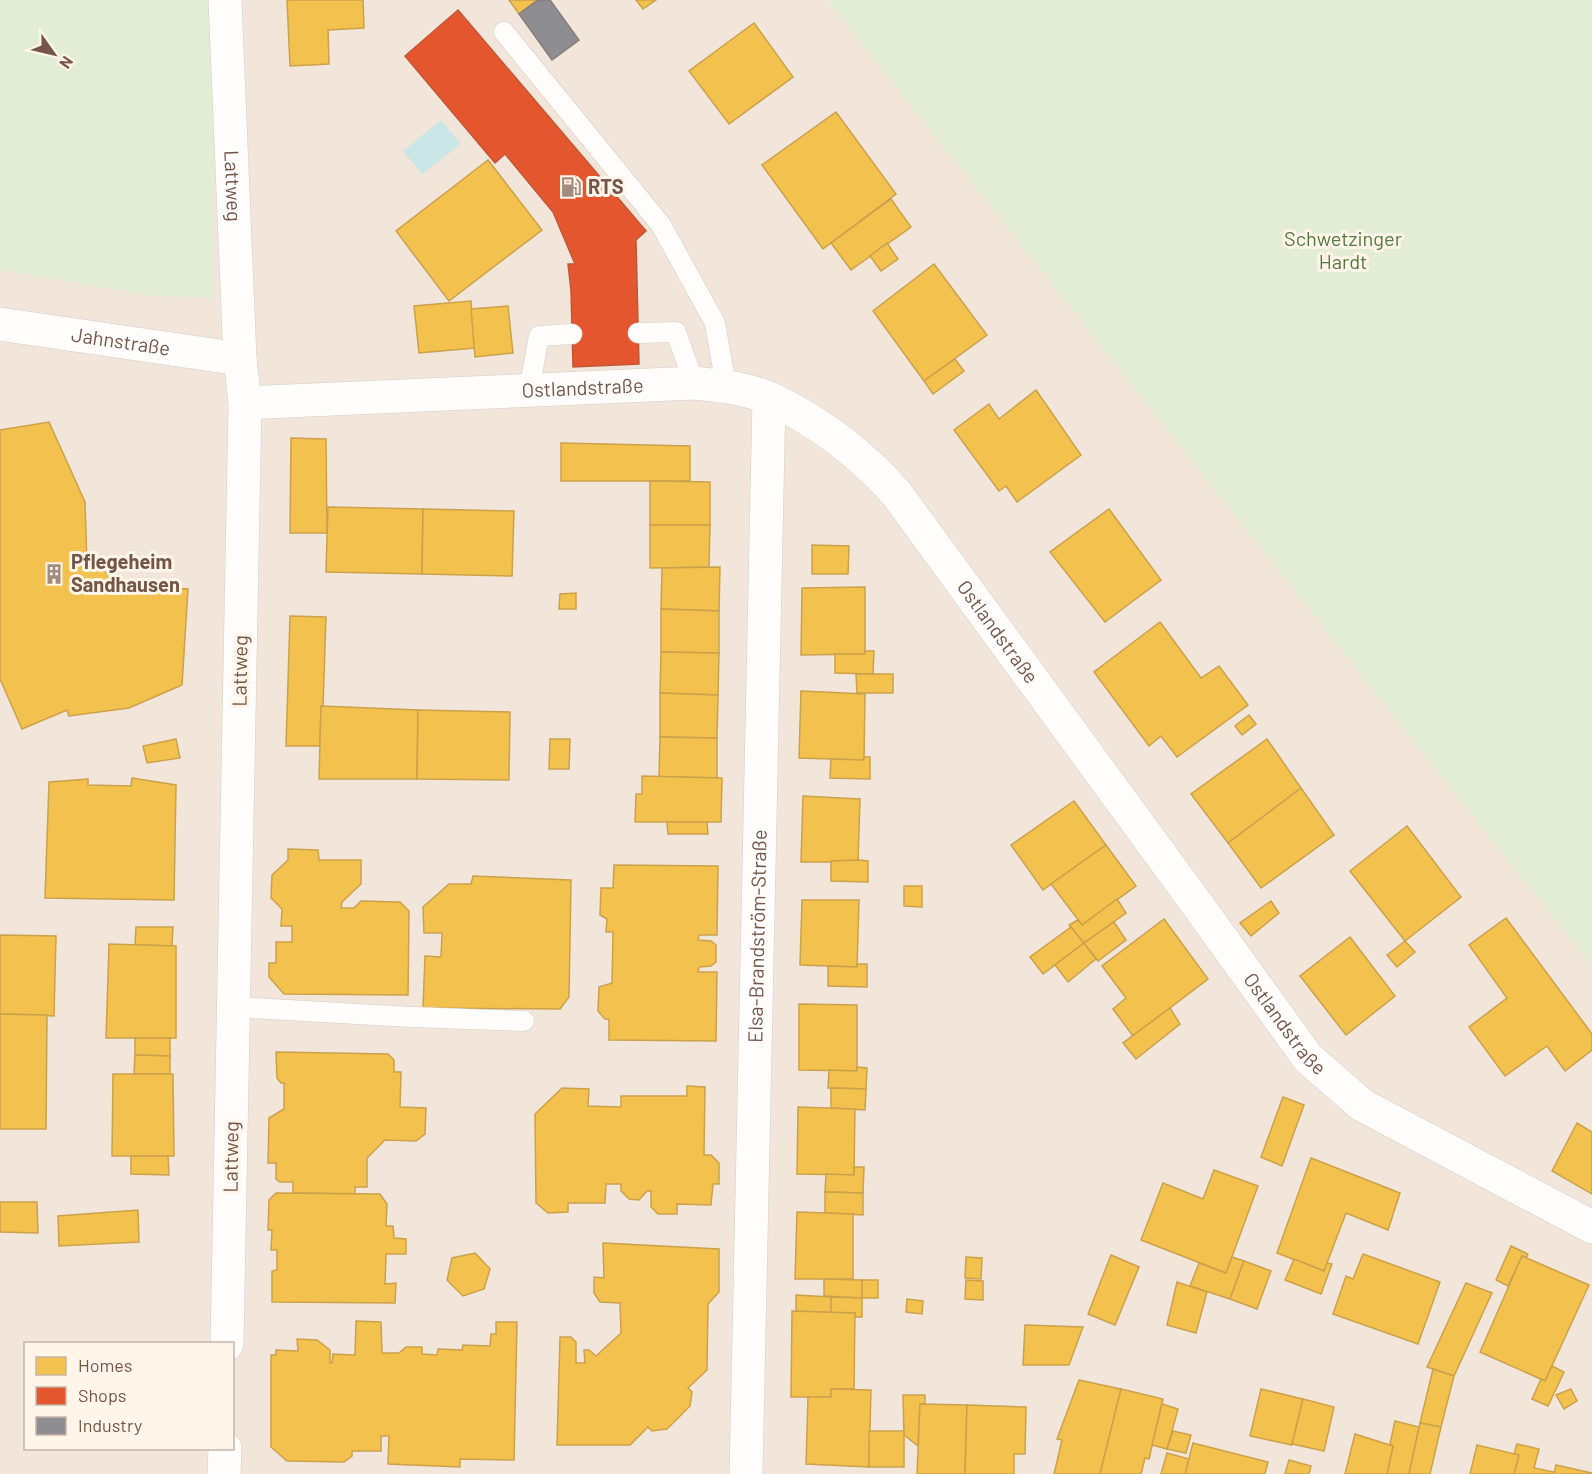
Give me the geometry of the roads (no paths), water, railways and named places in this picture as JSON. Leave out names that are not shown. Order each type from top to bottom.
[{"type":"street","name":"Lattweg","points":[[224,1],[240,359],[245,403],[227,1342]]},
{"type":"street","name":"Jahnstraße","points":[[0,324],[240,359]]},
{"type":"street","name":"Ostlandstraße","points":[[245,403],[710,384],[769,398],[804,417],[869,464],[896,493],[1308,1058],[1362,1105],[1592,1227]]},
{"type":"street","name":"Elsa-Brandström-Straße","points":[[746,1474],[769,398]]},
{"type":"street","points":[[224,1474],[225,1450]]},
{"type":"lane","points":[[504,32],[661,225],[715,322],[710,384]]},
{"type":"lane","points":[[638,333],[676,332],[710,384]]},
{"type":"lane","points":[[529,390],[539,336],[572,334]]},
{"type":"lane","points":[[234,1006],[411,1017],[524,1021]]},
{"type":"water","points":[[441,120],[461,144],[422,174],[403,151]]},
{"type":"place","name":"RTS","points":[[571,187]]},
{"type":"place","name":"Pflegeheim Sandhausen","points":[[54,574]]},
{"type":"park label","name":"Schwetzinger Hardt","points":[[1343,250]]}]
